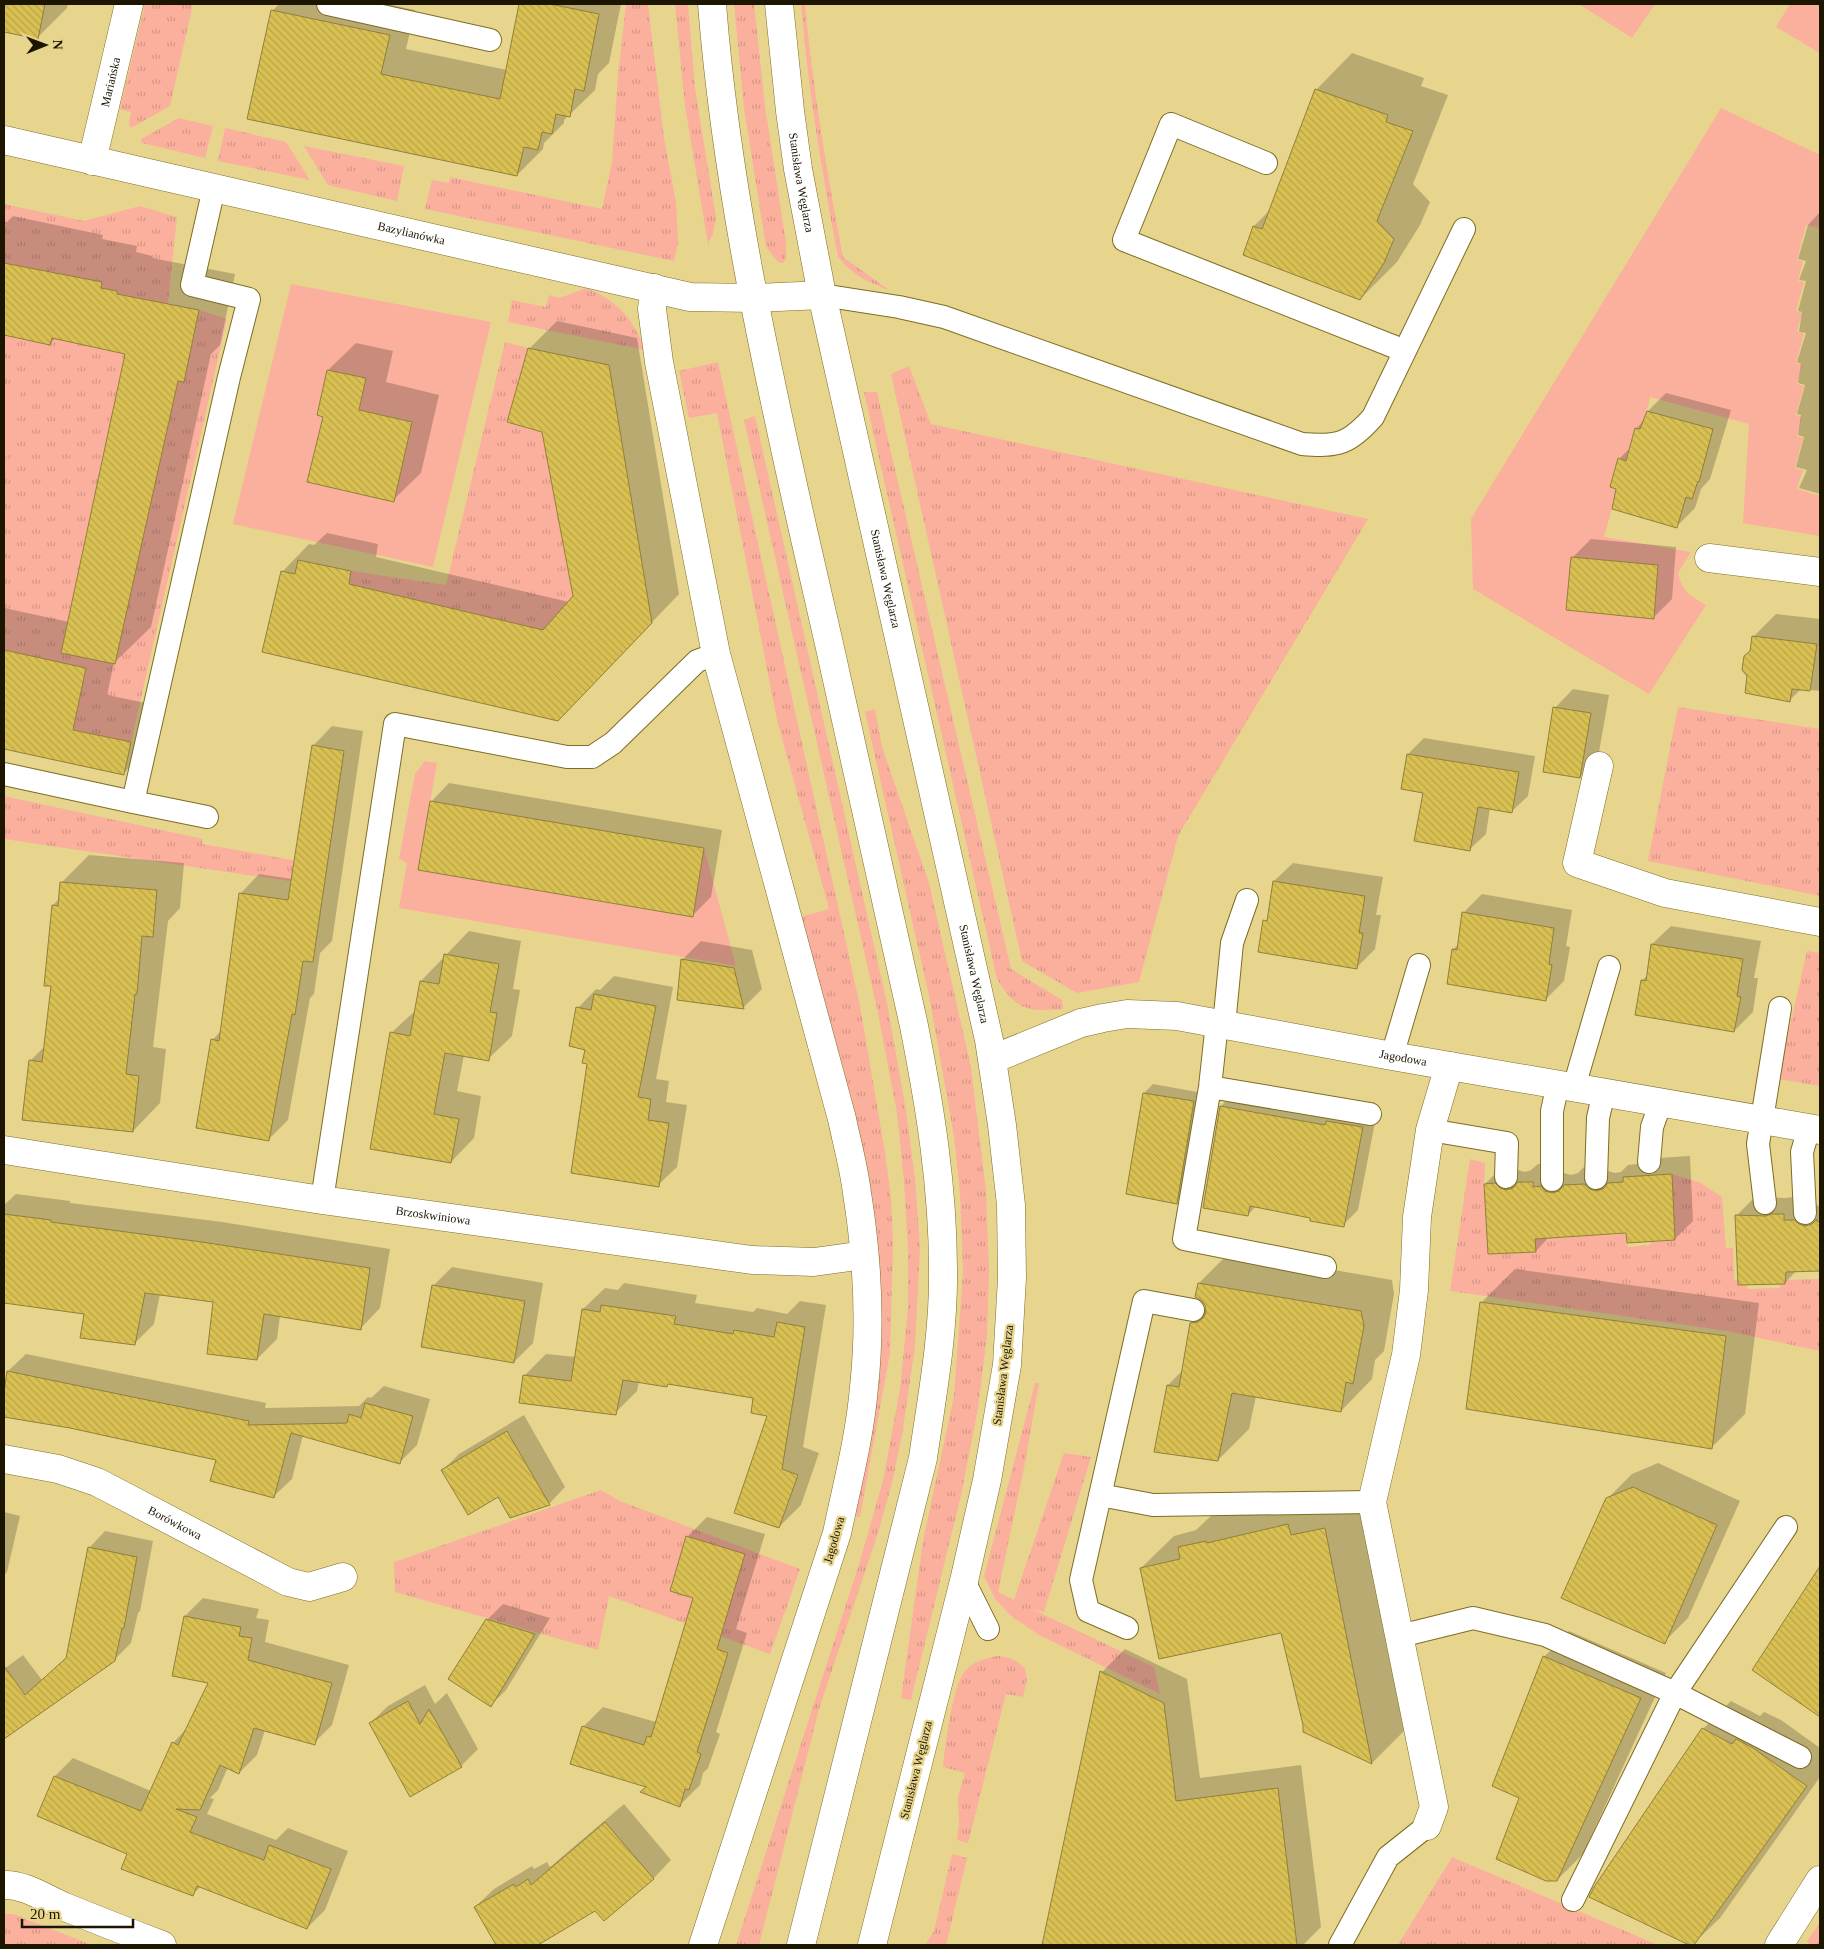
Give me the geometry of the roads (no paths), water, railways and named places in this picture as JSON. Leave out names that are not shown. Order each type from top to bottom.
[{"type":"street","points":[[712,4],[715,47],[738,218],[774,401],[914,1026],[926,1086],[941,1205],[944,1271],[935,1380],[923,1458],[801,1945]]},
{"type":"street","name":"Stanisława Węglarza","points":[[779,4],[796,150],[822,295],[992,1059],[1002,1125],[1010,1205],[1011,1318],[1002,1402],[988,1480],[872,1945]]},
{"type":"street","name":"Mariańska","points":[[92,161],[124,5]]},
{"type":"street","name":"Bazylianówka","points":[[4,140],[690,297],[754,298],[822,295]]},
{"type":"street","name":"Jagodowa","points":[[654,288],[652,309],[662,381],[716,654],[842,1118],[857,1193],[864,1255],[867,1316],[864,1387],[852,1462],[837,1533],[703,1945]]},
{"type":"street","points":[[1709,558],[1820,572]]},
{"type":"street","points":[[1599,766],[1577,863],[1665,894],[1820,922]]},
{"type":"street","name":"Jagodowa","points":[[992,1059],[1081,1023],[1127,1014],[1177,1016],[1392,1056],[1814,1129]]},
{"type":"street","points":[[1427,1826],[1434,1807],[1372,1502],[1406,1355],[1414,1290],[1417,1217],[1430,1130],[1449,1066]]},
{"type":"street","name":"Brzoskwiniowa","points":[[4,1150],[322,1200],[752,1260],[814,1262],[864,1255]]},
{"type":"street","name":"Borówkowa","points":[[4,1459],[58,1469],[97,1482],[288,1582],[309,1587],[343,1577]]},
{"type":"street","points":[[1779,1945],[1820,1880]]},
{"type":"street","points":[[4,1884],[35,1893],[94,1919],[162,1945]]},
{"type":"lane","points":[[328,4],[490,40]]},
{"type":"lane","points":[[1266,163],[1171,124],[1124,240],[1405,351]]},
{"type":"lane","points":[[133,802],[229,377],[249,299],[192,285],[214,188]]},
{"type":"lane","points":[[822,295],[899,307],[944,317],[1302,444],[1327,446],[1344,442],[1360,432],[1373,417],[1464,229]]},
{"type":"lane","points":[[322,1200],[396,724],[567,757],[592,757],[613,744],[697,661],[716,654]]},
{"type":"lane","points":[[4,774],[207,817]]},
{"type":"lane","points":[[1247,900],[1232,943],[1221,1024],[1184,1239],[1325,1267]]},
{"type":"lane","points":[[1392,1056],[1419,965]]},
{"type":"lane","points":[[1552,1180],[1552,1111],[1566,1086],[1609,967]]},
{"type":"lane","points":[[1765,1203],[1758,1144],[1780,1008]]},
{"type":"lane","points":[[1210,1087],[1370,1114]]},
{"type":"lane","points":[[1596,1178],[1598,1118],[1604,1092]]},
{"type":"lane","points":[[1649,1162],[1652,1127],[1661,1102]]},
{"type":"lane","points":[[1805,1213],[1802,1152],[1814,1129]]},
{"type":"lane","points":[[1430,1130],[1507,1143],[1506,1177]]},
{"type":"lane","points":[[1127,1628],[1088,1611],[1081,1580],[1144,1301],[1193,1310]]},
{"type":"lane","points":[[1100,1495],[1153,1505],[1372,1502]]},
{"type":"lane","points":[[1573,1900],[1675,1693],[1786,1527]]},
{"type":"lane","points":[[964,1581],[988,1629]]},
{"type":"lane","points":[[1400,1636],[1473,1618],[1545,1635],[1675,1693],[1800,1757]]},
{"type":"lane","points":[[1340,1945],[1388,1857],[1427,1826]]}]
